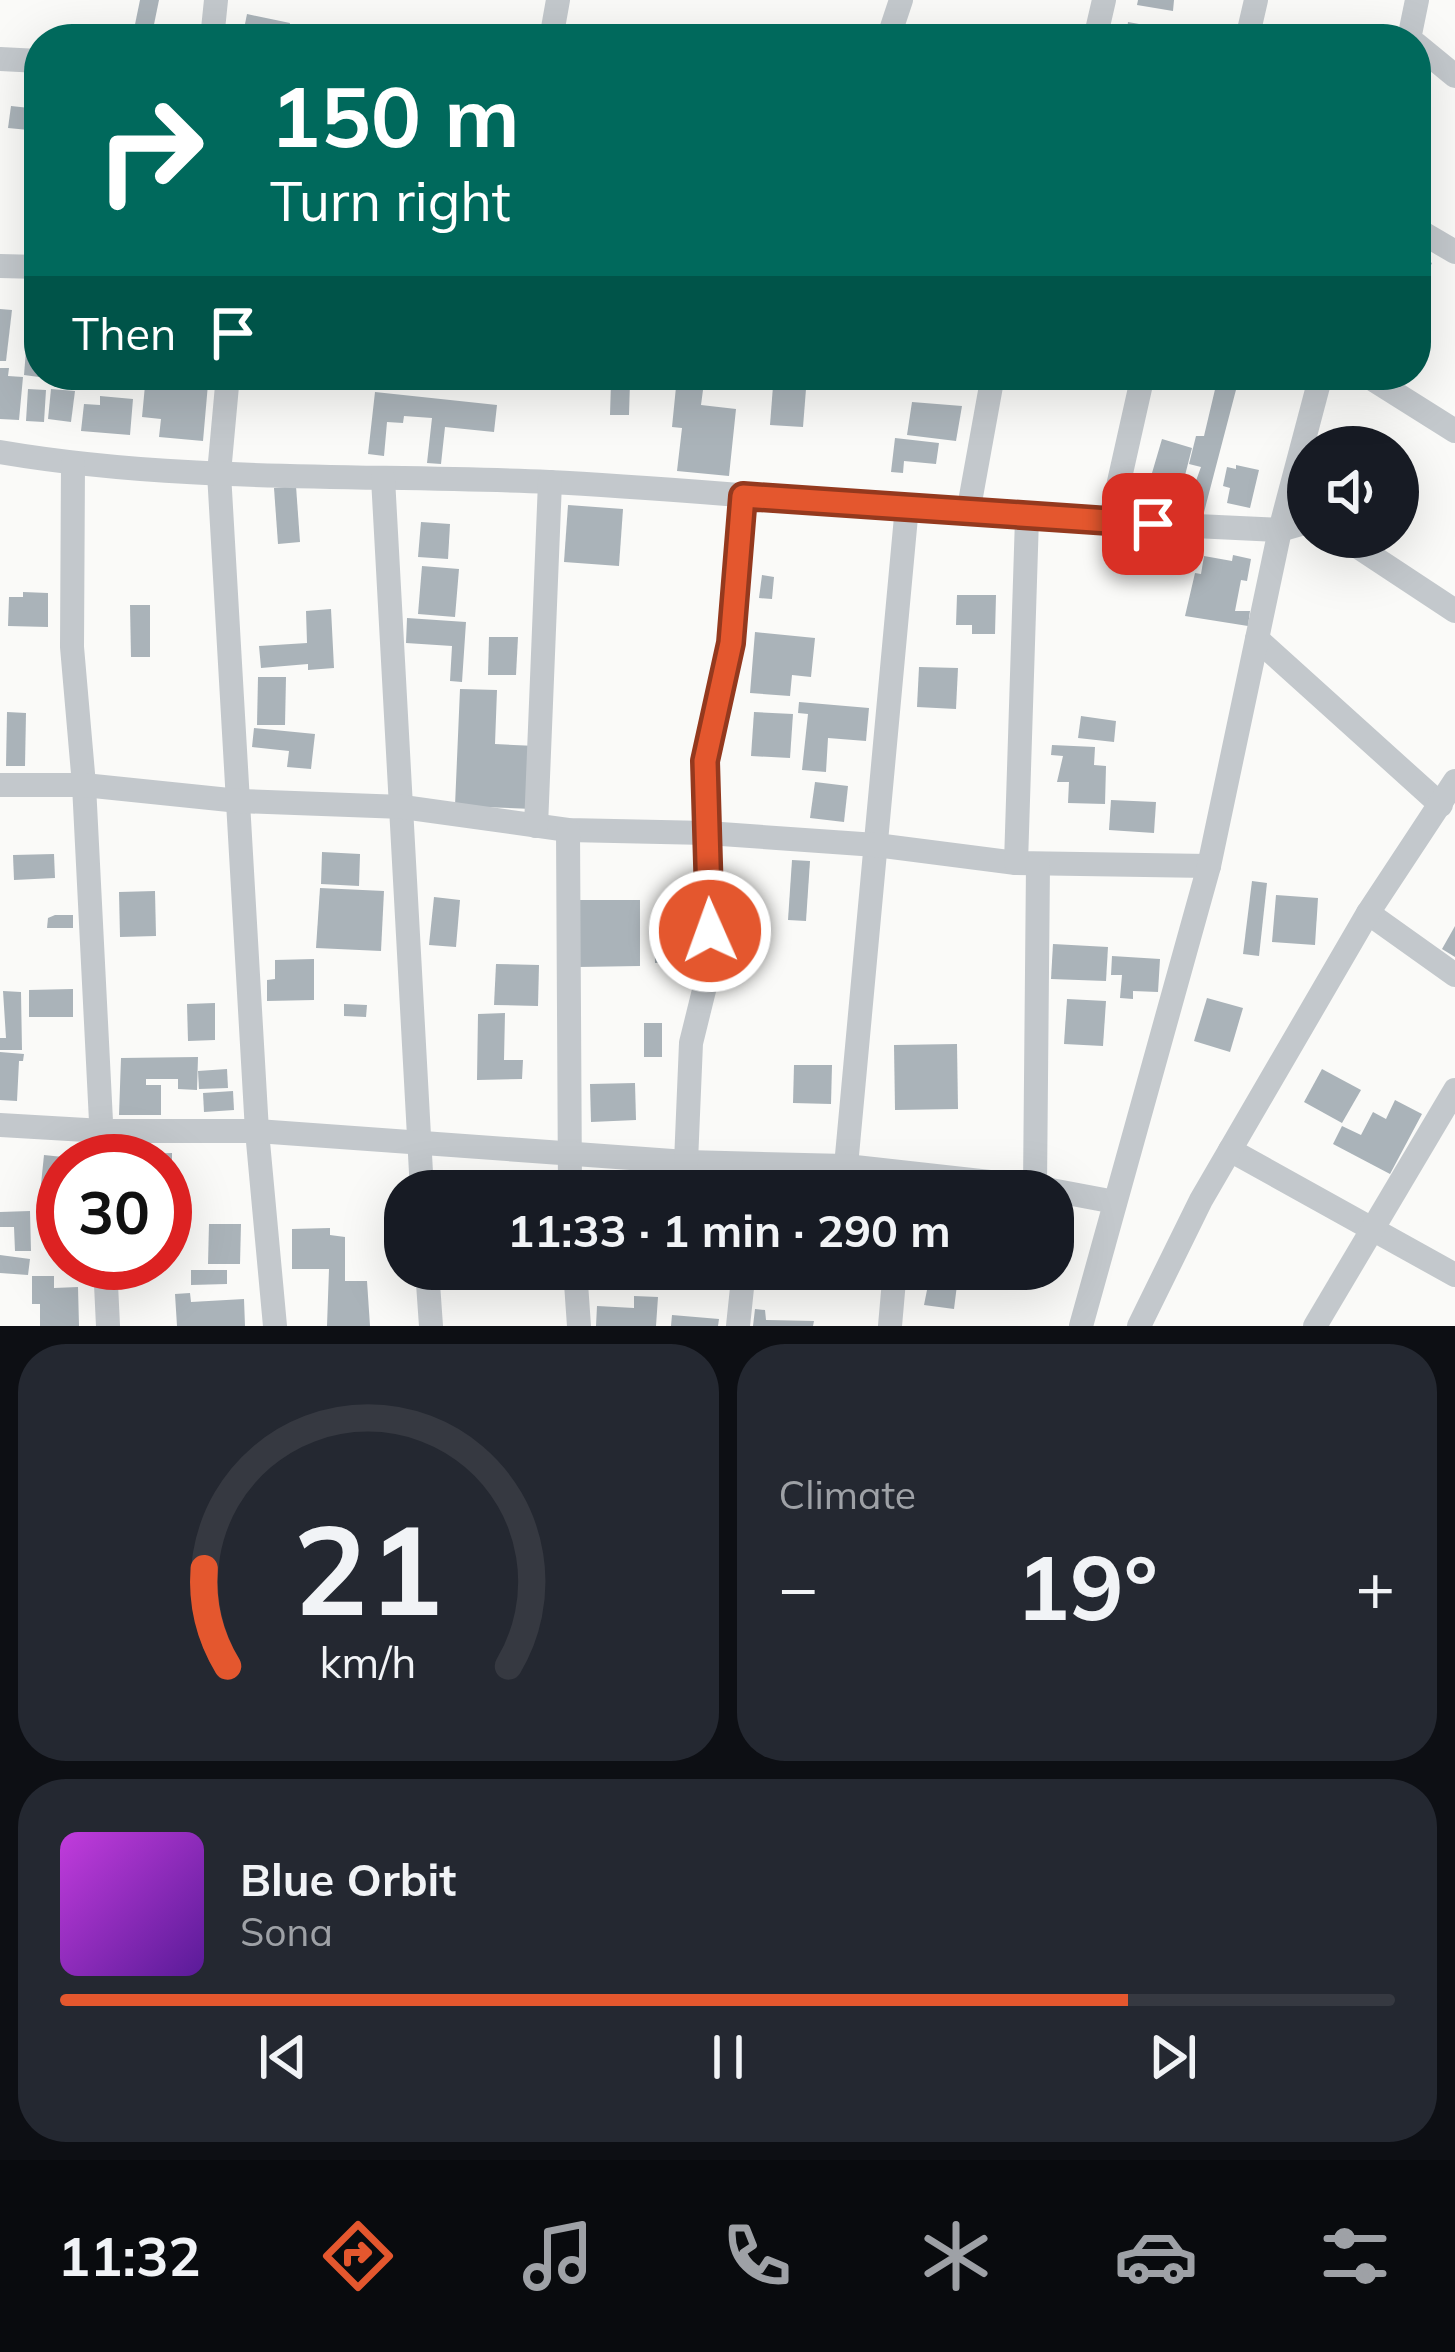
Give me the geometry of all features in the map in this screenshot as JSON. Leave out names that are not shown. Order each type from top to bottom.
[{"type":"street","points":[[1431,57],[1455,76]]},
{"type":"street","points":[[227,390],[219,473],[257,1131],[275,1326]]},
{"type":"street","points":[[968,513],[990,390]]},
{"type":"street","points":[[1110,522],[1140,390]]},
{"type":"street","points":[[1081,1326],[1209,866],[1280,530],[1318,390]]},
{"type":"street","points":[[1390,390],[1455,431]]},
{"type":"street","points":[[0,452],[73,464],[219,473],[550,482],[1028,518],[1287,528]]},
{"type":"street","points":[[73,464],[72,647],[103,1134]]},
{"type":"street","points":[[383,478],[421,1170]]},
{"type":"street","points":[[536,826],[550,482]]},
{"type":"street","points":[[686,1162],[691,1043],[712,958],[705,761],[731,643],[743,496]]},
{"type":"street","points":[[846,1166],[907,506]]},
{"type":"street","points":[[1028,518],[1027,863],[1035,1170]]},
{"type":"street","points":[[1375,558],[1455,611]]},
{"type":"street","points":[[1257,639],[1441,805]]},
{"type":"street","points":[[1139,1326],[1231,1150],[1368,913],[1455,781]]},
{"type":"street","points":[[0,785],[84,785],[239,801],[403,807],[568,830],[707,832],[877,844],[1027,863],[1209,866]]},
{"type":"street","points":[[568,830],[568,1170]]},
{"type":"street","points":[[1368,913],[1455,975]]},
{"type":"street","points":[[1315,1326],[1455,1090]]},
{"type":"street","points":[[0,1125],[257,1131],[860,1170]]},
{"type":"street","points":[[1231,1150],[1455,1275]]},
{"type":"street","points":[[753,1170],[754,1165]]},
{"type":"street","points":[[1074,1194],[1115,1202]]},
{"type":"street","points":[[106,1290],[108,1326]]},
{"type":"street","points":[[429,1290],[431,1326]]},
{"type":"street","points":[[576,1290],[579,1326]]},
{"type":"street","points":[[738,1326],[742,1290]]},
{"type":"street","points":[[890,1326],[893,1290]]},
{"type":"building","points":[[140,0],[159,0],[154,24],[135,24]]},
{"type":"building","points":[[1138,0],[1174,0],[1173,11],[1137,5]]},
{"type":"building","points":[[247,14],[290,23],[290,24],[245,24]]},
{"type":"building","points":[[11,106],[24,107],[24,130],[8,128]]},
{"type":"building","points":[[0,309],[12,310],[6,361],[0,361]]},
{"type":"building","points":[[0,368],[9,368],[8,376],[23,377],[19,420],[0,419]]},
{"type":"building","points":[[28,390],[46,390],[44,422],[26,421]]},
{"type":"building","points":[[51,390],[75,391],[71,422],[48,419]]},
{"type":"building","points":[[145,390],[207,390],[203,441],[159,437],[161,419],[142,417]]},
{"type":"building","points":[[611,390],[630,390],[629,415],[610,415]]},
{"type":"building","points":[[676,390],[703,390],[701,405],[736,409],[729,476],[677,471],[682,428],[672,427]]},
{"type":"building","points":[[773,390],[806,390],[803,427],[770,425]]},
{"type":"building","points":[[1215,390],[1236,390],[1203,516],[1185,511],[1201,467],[1189,464],[1196,436],[1204,436]]},
{"type":"building","points":[[375,392],[497,405],[494,432],[445,427],[441,464],[427,463],[432,418],[404,416],[403,423],[387,422],[384,456],[368,454]]},
{"type":"building","points":[[100,396],[133,399],[130,435],[81,431],[84,404],[100,405]]},
{"type":"building","points":[[912,402],[962,406],[956,441],[907,435]]},
{"type":"building","points":[[895,438],[939,443],[936,464],[904,461],[903,473],[891,472]]},
{"type":"building","points":[[1162,439],[1192,448],[1181,491],[1163,486],[1161,494],[1147,490]]},
{"type":"building","points":[[1236,465],[1259,470],[1250,508],[1227,503],[1230,488],[1223,486],[1227,467],[1236,469]]},
{"type":"building","points":[[296,486],[300,542],[278,544],[274,488]]},
{"type":"building","points":[[568,505],[623,509],[619,566],[564,562]]},
{"type":"building","points":[[421,522],[450,524],[448,559],[418,557]]},
{"type":"building","points":[[1233,555],[1251,559],[1235,611],[1250,611],[1248,626],[1185,616],[1204,556],[1232,561]]},
{"type":"building","points":[[422,566],[459,569],[455,617],[418,614]]},
{"type":"building","points":[[762,575],[774,577],[772,599],[759,598]]},
{"type":"building","points":[[23,592],[48,593],[48,627],[8,626],[9,597],[23,597]]},
{"type":"building","points":[[957,595],[996,595],[995,634],[972,634],[972,625],[956,625]]},
{"type":"building","points":[[130,605],[150,605],[150,657],[131,657]]},
{"type":"building","points":[[331,609],[334,668],[308,670],[308,664],[261,668],[259,646],[307,643],[306,611]]},
{"type":"building","points":[[407,618],[466,622],[462,682],[450,681],[452,646],[406,643]]},
{"type":"building","points":[[755,632],[815,638],[811,677],[792,675],[790,696],[750,693]]},
{"type":"building","points":[[489,637],[518,637],[516,675],[488,675]]},
{"type":"building","points":[[919,667],[958,668],[956,709],[917,707]]},
{"type":"building","points":[[258,677],[286,677],[285,725],[257,725]]},
{"type":"building","points":[[460,689],[497,690],[495,744],[536,746],[533,809],[455,806]]},
{"type":"building","points":[[799,702],[869,708],[866,741],[828,738],[826,772],[802,770],[808,714],[798,713]]},
{"type":"building","points":[[7,712],[26,713],[25,766],[6,766]]},
{"type":"building","points":[[754,712],[793,714],[790,758],[751,756]]},
{"type":"building","points":[[1081,716],[1116,721],[1114,742],[1078,738]]},
{"type":"building","points":[[254,728],[315,734],[311,769],[287,767],[289,751],[252,747]]},
{"type":"building","points":[[1052,745],[1095,747],[1094,765],[1106,766],[1105,804],[1068,803],[1069,782],[1057,782],[1063,756],[1051,755]]},
{"type":"building","points":[[815,782],[848,786],[844,822],[810,818]]},
{"type":"building","points":[[1111,800],[1156,802],[1154,833],[1109,830]]},
{"type":"building","points":[[322,852],[360,854],[359,886],[321,884]]},
{"type":"building","points":[[54,854],[55,878],[14,880],[13,855]]},
{"type":"building","points":[[792,860],[810,861],[806,921],[788,920]]},
{"type":"building","points":[[1252,881],[1267,883],[1259,956],[1243,954]]},
{"type":"building","points":[[320,888],[384,891],[381,951],[316,948]]},
{"type":"building","points":[[155,891],[156,936],[120,937],[119,892]]},
{"type":"building","points":[[1276,895],[1318,898],[1315,945],[1272,942]]},
{"type":"building","points":[[434,897],[460,900],[456,947],[429,945]]},
{"type":"building","points":[[578,900],[640,900],[640,966],[578,967]]},
{"type":"building","points":[[73,915],[73,928],[47,928],[48,918]]},
{"type":"building","points":[[654,922],[689,922],[690,962],[655,963]]},
{"type":"building","points":[[1455,926],[1455,957],[1442,949]]},
{"type":"building","points":[[1053,944],[1108,947],[1106,981],[1051,979]]},
{"type":"building","points":[[1112,956],[1160,959],[1158,992],[1133,991],[1133,999],[1120,998],[1122,975],[1111,975]]},
{"type":"building","points":[[314,959],[314,1000],[267,1001],[267,980],[275,979],[275,960]]},
{"type":"building","points":[[496,964],[539,965],[538,1006],[494,1005]]},
{"type":"building","points":[[73,989],[73,1017],[29,1017],[29,990]]},
{"type":"building","points":[[3,991],[21,992],[22,1050],[0,1050],[0,1038],[6,1038]]},
{"type":"building","points":[[1207,998],[1243,1008],[1230,1052],[1194,1041]]},
{"type":"building","points":[[1067,999],[1106,1001],[1103,1046],[1064,1044]]},
{"type":"building","points":[[215,1003],[215,1040],[188,1041],[187,1004]]},
{"type":"building","points":[[344,1004],[367,1005],[366,1017],[344,1016]]},
{"type":"building","points":[[505,1013],[504,1060],[523,1060],[522,1079],[477,1080],[478,1014]]},
{"type":"building","points":[[644,1023],[662,1023],[662,1057],[644,1057]]},
{"type":"building","points":[[957,1044],[958,1109],[895,1110],[894,1045]]},
{"type":"building","points":[[0,1052],[24,1054],[19,1061],[17,1101],[0,1100]]},
{"type":"building","points":[[198,1057],[197,1090],[178,1089],[178,1079],[146,1079],[146,1085],[161,1085],[161,1115],[119,1115],[121,1058]]},
{"type":"building","points":[[794,1065],[832,1065],[831,1104],[793,1103]]},
{"type":"building","points":[[227,1069],[228,1088],[199,1089],[198,1071]]},
{"type":"building","points":[[1322,1069],[1361,1090],[1342,1123],[1304,1102]]},
{"type":"building","points":[[635,1083],[636,1120],[591,1122],[590,1084]]},
{"type":"building","points":[[233,1091],[234,1110],[204,1112],[203,1093]]},
{"type":"building","points":[[1395,1100],[1422,1114],[1390,1174],[1333,1144],[1342,1126],[1361,1135],[1373,1112],[1386,1119]]},
{"type":"building","points":[[30,1211],[31,1251],[15,1251],[14,1227],[0,1227],[0,1212]]},
{"type":"building","points":[[209,1224],[241,1224],[240,1264],[208,1264]]},
{"type":"building","points":[[330,1228],[330,1235],[345,1237],[345,1281],[367,1281],[370,1326],[327,1326],[329,1269],[292,1269],[292,1229]]},
{"type":"building","points":[[0,1255],[30,1259],[28,1275],[0,1273]]},
{"type":"building","points":[[192,1270],[227,1270],[227,1284],[192,1285]]},
{"type":"building","points":[[32,1276],[36,1276],[36,1290],[78,1290],[79,1326],[40,1326],[40,1304],[32,1304]]},
{"type":"building","points":[[927,1290],[956,1290],[954,1309],[924,1305]]},
{"type":"building","points":[[190,1293],[191,1302],[244,1299],[245,1326],[177,1326],[175,1294]]},
{"type":"building","points":[[634,1296],[658,1297],[656,1326],[596,1326],[597,1306],[634,1308]]},
{"type":"building","points":[[755,1309],[765,1310],[766,1320],[814,1321],[813,1326],[753,1326]]},
{"type":"building","points":[[672,1315],[719,1319],[718,1326],[671,1326]]},
{"type":"route","points":[[710,931],[705,761],[731,643],[743,496],[1153,524]]}]
